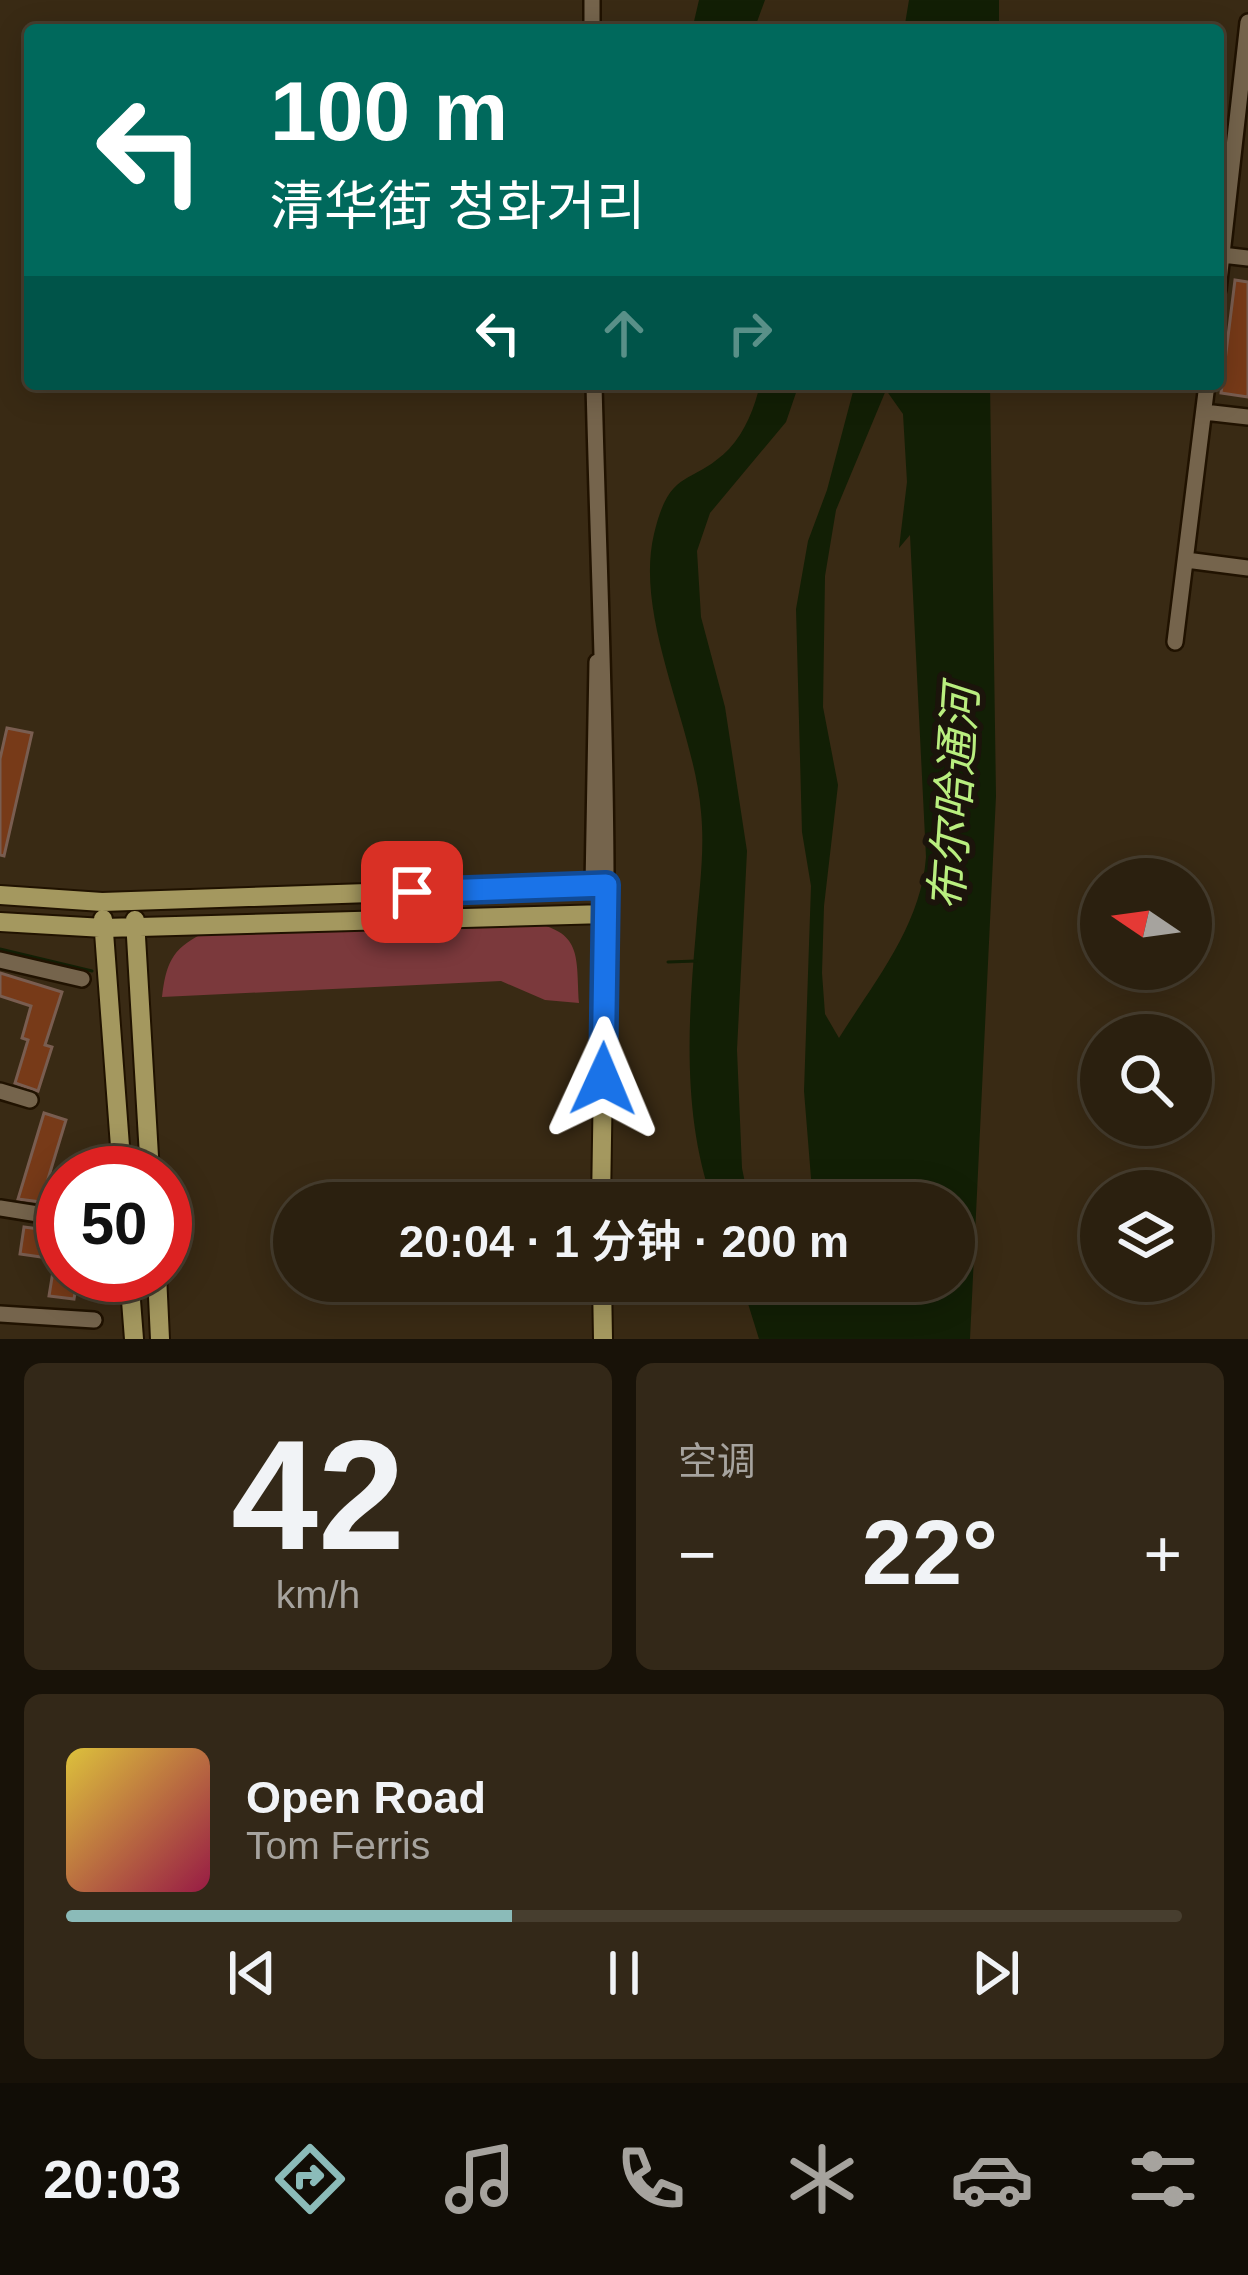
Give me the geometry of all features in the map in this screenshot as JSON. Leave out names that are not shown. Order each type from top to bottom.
[{"type":"main road","points":[[0,895],[102,902],[600,886],[601,1182]]},
{"type":"main road","points":[[133,901],[148,1146]]},
{"type":"main road","points":[[102,902],[120,1146]]},
{"type":"main road","points":[[0,922],[104,928],[600,913]]},
{"type":"main road","points":[[593,1182],[600,913]]},
{"type":"main road","points":[[131,1302],[134,1339]]},
{"type":"main road","points":[[158,1302],[160,1339]]},
{"type":"main road","points":[[590,1339],[591,1302]]},
{"type":"main road","points":[[602,1302],[603,1339]]},
{"type":"street","points":[[1224,241],[1243,113],[1248,22]]},
{"type":"street","points":[[594,390],[606,712],[600,886]]},
{"type":"street","points":[[1175,641],[1206,390]]},
{"type":"street","points":[[1204,412],[1248,417]]},
{"type":"street","points":[[1186,560],[1248,568]]},
{"type":"street","points":[[0,960],[82,979]]},
{"type":"street","points":[[0,1091],[30,1100]]},
{"type":"street","points":[[0,1208],[36,1214]]},
{"type":"street","points":[[0,1314],[94,1320]]},
{"type":"shaded area","points":[[528,922],[568,939],[576,959],[579,1003],[545,1000],[501,981],[162,997],[172,959],[202,934]]},
{"type":"water","points":[[699,0],[765,0],[756,24],[693,24]]},
{"type":"water","points":[[909,0],[999,0],[999,24],[905,24]]},
{"type":"water","points":[[758,390],[797,390],[786,422],[710,513],[697,551],[701,617],[725,707],[747,851],[737,1050],[745,1182],[707,1182],[696,1136],[690,1068],[701,812],[658,636],[650,567],[654,534],[667,497],[683,480],[716,461],[749,419]]},
{"type":"water","name":"布尔哈通河","points":[[853,390],[886,390],[990,390],[996,796],[975,1235],[975,1182],[811,1182],[804,1091],[811,886],[802,832],[796,609],[808,541]],"holes":[[[886,390],[903,414],[907,482],[899,548],[910,535],[926,857],[906,930],[839,1038],[825,1014],[822,973],[824,906],[838,785],[823,707],[825,576],[836,510]]]},
{"type":"water","points":[[748,1302],[972,1302],[970,1339],[759,1339]]},
{"type":"building","points":[[1235,280],[1248,282],[1248,397],[1221,393]]},
{"type":"building","points":[[7,728],[32,733],[4,856],[0,855],[0,759]]},
{"type":"building","points":[[0,973],[62,992],[45,1045],[52,1047],[38,1091],[15,1083],[28,1040],[22,1038],[31,1006],[0,996]]},
{"type":"building","points":[[44,1113],[66,1120],[58,1146],[36,1146],[36,1201],[18,1199]]},
{"type":"building","points":[[24,1227],[36,1229],[36,1256],[20,1254]]},
{"type":"waterway","points":[[0,949],[92,971]]},
{"type":"waterway","points":[[668,962],[696,961]]},
{"type":"route","points":[[412,892],[606,885],[603,1079]]}]
